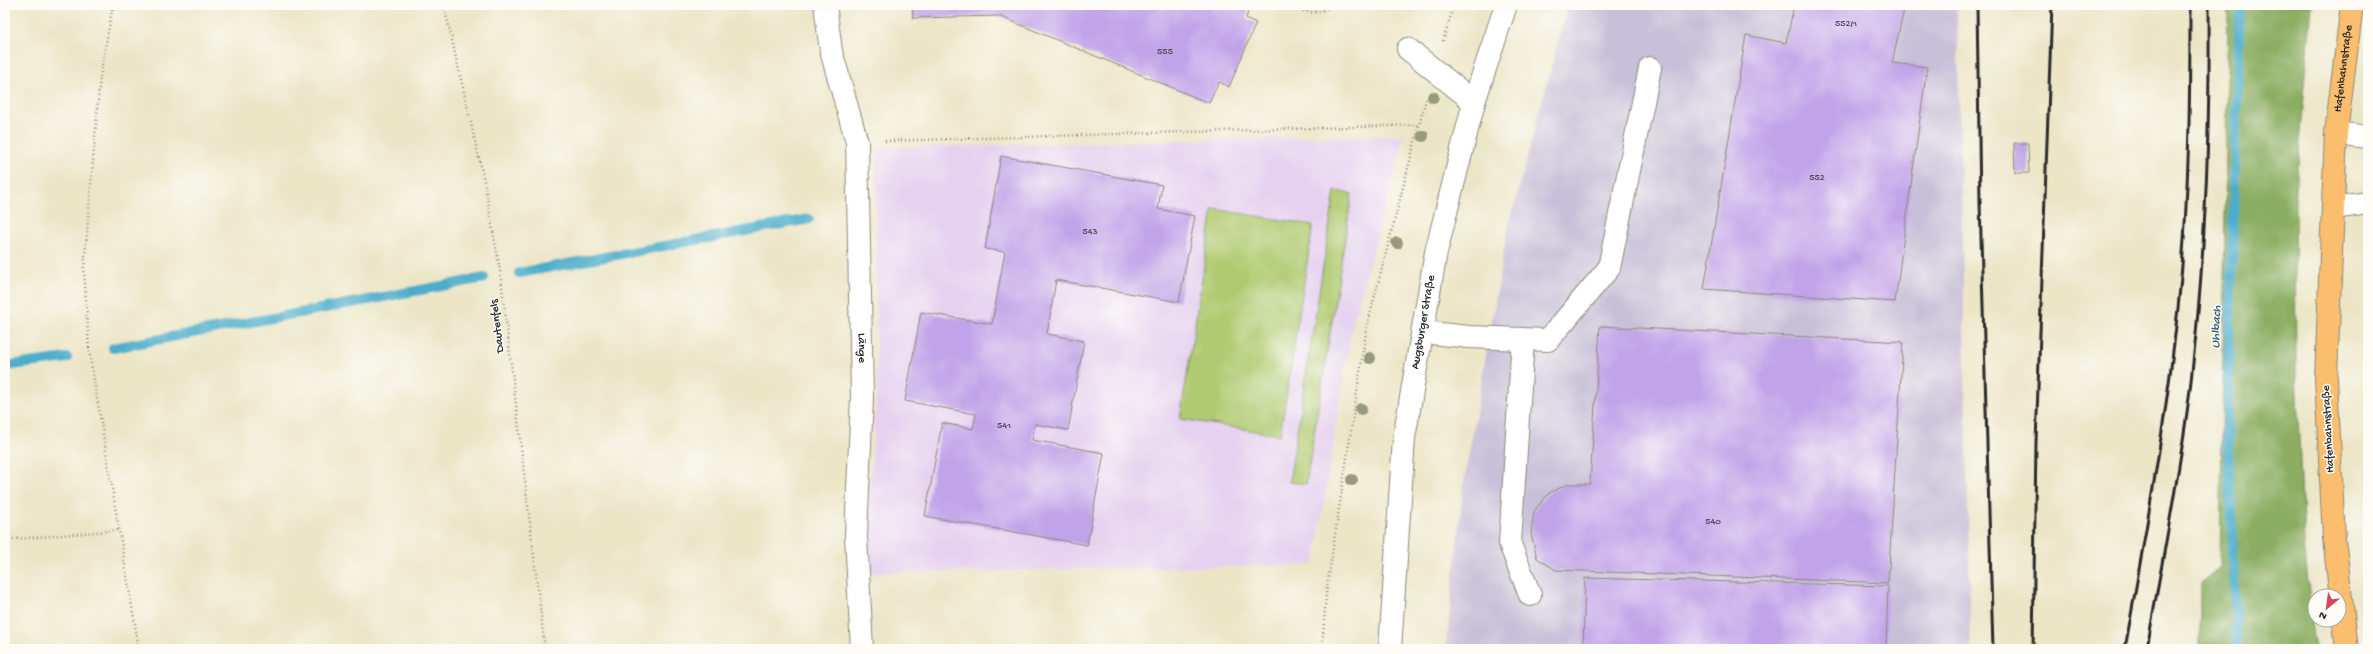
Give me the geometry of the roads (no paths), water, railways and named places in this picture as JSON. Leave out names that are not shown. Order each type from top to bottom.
[{"type":"main road","name":"Hafenbahnstraße","points":[[2347,649],[2334,539],[2326,378],[2336,133],[2352,5]]},
{"type":"street","name":"Länge","points":[[825,5],[831,51],[857,142],[862,397],[856,536],[862,649]]},
{"type":"street","name":"Augsburger Straße","points":[[1390,649],[1404,438],[1436,252],[1474,102],[1506,5]]},
{"type":"street","points":[[1408,49],[1474,102]]},
{"type":"street","points":[[1422,332],[1469,337],[1548,340],[1609,268],[1650,68]]},
{"type":"street","points":[[2336,133],[2368,137]]},
{"type":"street","points":[[2333,208],[2368,202]]},
{"type":"street","points":[[1523,339],[1510,544],[1530,595]]},
{"type":"waterway","name":"Uhlbach","points":[[2237,649],[2227,419],[2240,5]]},
{"type":"waterway","points":[[519,273],[809,219]]},
{"type":"waterway","points":[[113,348],[484,278]]},
{"type":"waterway","points":[[5,366],[67,358]]},
{"type":"railway","points":[[1977,5],[1980,203],[1993,649]]},
{"type":"railway","points":[[2033,649],[2036,442],[2052,5]]},
{"type":"railway","points":[[2125,649],[2161,436],[2173,351],[2182,270],[2187,194],[2190,5]]},
{"type":"railway","points":[[2147,649],[2184,435],[2193,363],[2201,274],[2208,140],[2209,5]]}]
